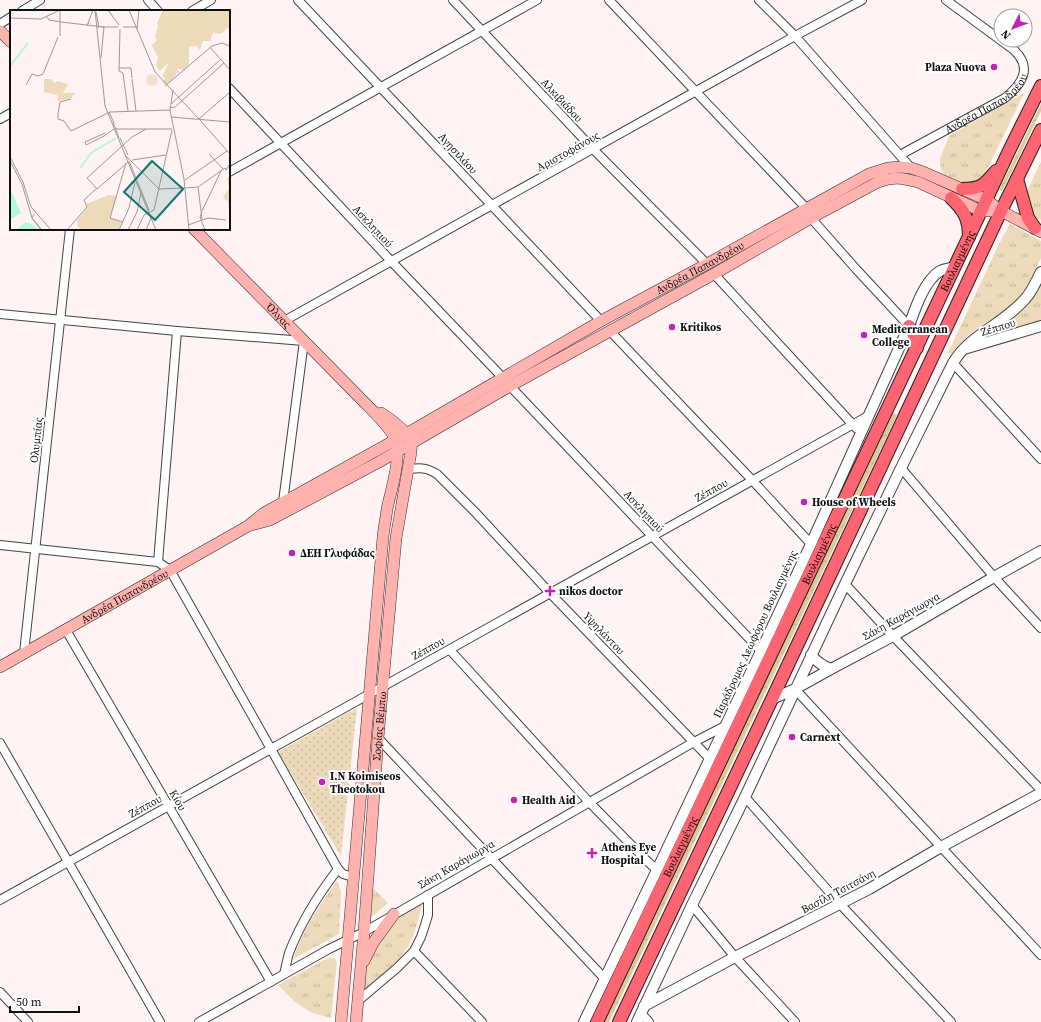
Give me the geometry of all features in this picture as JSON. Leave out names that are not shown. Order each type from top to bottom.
[{"type":"main road","points":[[0,31],[10,41]]},
{"type":"main road","name":"Βουλιαγμένης","points":[[597,1022],[1041,86]]},
{"type":"main road","name":"Βουλιαγμένης","points":[[619,1022],[1001,211],[1041,130]]},
{"type":"main road","points":[[962,189],[974,189],[982,186],[998,169],[1008,153]]},
{"type":"main road","name":"Ανδρέα Παπανδρέου","points":[[248,526],[270,520],[397,451],[408,438],[507,382],[610,331],[714,274],[869,174],[878,170],[900,167],[911,168],[923,172],[987,200],[1001,211],[1038,230]]},
{"type":"main road","name":"Ανδρέα Παπανδρέου","points":[[507,382],[601,321],[707,264],[808,213],[878,182],[896,178],[918,182],[982,212],[1001,211]]},
{"type":"main road","points":[[1017,179],[1028,218],[1038,230]]},
{"type":"main road","points":[[951,198],[961,207],[964,212],[968,226],[968,239]]},
{"type":"main road","name":"Όλγας","points":[[195,230],[375,413],[396,439]]},
{"type":"main road","points":[[909,326],[914,335],[917,348]]},
{"type":"main road","name":"Όλγας","points":[[363,402],[386,416],[408,438]]},
{"type":"main road","name":"Ανδρέα Παπανδρέου","points":[[0,667],[248,526],[264,512],[396,439],[408,438]]},
{"type":"main road","name":"Σοφίας Βέμπω","points":[[356,1022],[382,688],[396,538],[410,460],[408,438]]},
{"type":"main road","name":"Σοφίας Βέμπω","points":[[341,1022],[383,537],[396,468],[396,439]]},
{"type":"main road","points":[[361,969],[373,944],[394,914]]},
{"type":"street","points":[[24,10],[40,0]]},
{"type":"street","points":[[148,0],[157,10]]},
{"type":"street","points":[[194,10],[211,0]]},
{"type":"street","name":"Αγησιλάου","points":[[298,0],[601,321]]},
{"type":"street","name":"Αλκιβιάδου","points":[[454,0],[593,149],[707,264]]},
{"type":"street","points":[[230,171],[537,0]]},
{"type":"street","points":[[609,0],[808,213],[856,269],[909,326]]},
{"type":"street","points":[[759,0],[795,36],[911,168]]},
{"type":"street","name":"Αριστοφάνους","points":[[284,321],[862,0]]},
{"type":"street","name":"Ανδρέα Παπανδρέου","points":[[900,155],[1005,98],[1015,90],[1022,78],[1024,62],[1020,55],[946,0]]},
{"type":"street","points":[[0,24],[10,18]]},
{"type":"street","name":"Ασκληπιού","points":[[230,89],[761,651]]},
{"type":"street","points":[[0,120],[10,114]]},
{"type":"street","name":"Ολυμπίας","points":[[24,653],[70,230]]},
{"type":"street","name":"Παράδρομος Λεωφόρου Βουλιαγμένης","points":[[584,1022],[811,544],[909,326],[919,299],[926,287],[940,271],[955,267]]},
{"type":"street","points":[[649,1022],[641,1014],[900,468],[953,363],[962,350],[973,340],[1012,312],[1026,298],[1041,272]]},
{"type":"street","points":[[714,274],[861,433]]},
{"type":"street","points":[[0,314],[177,331],[304,341],[283,502]]},
{"type":"street","name":"Ζέππου","points":[[962,350],[1041,326]]},
{"type":"street","points":[[158,562],[177,331]]},
{"type":"street","points":[[610,331],[753,480],[811,544]]},
{"type":"street","points":[[953,363],[1041,460]]},
{"type":"street","name":"Ζέππου","points":[[0,900],[868,416]]},
{"type":"street","name":"Υψηλάντου","points":[[408,469],[421,468],[430,470],[436,474],[475,512],[550,594],[710,759]]},
{"type":"street","points":[[900,468],[994,577],[1041,628]]},
{"type":"street","points":[[0,545],[158,562],[170,570],[338,870],[343,874],[353,877]]},
{"type":"street","name":"Σάκη Καράγιωργα","points":[[772,699],[795,689],[893,636],[1041,551]]},
{"type":"street","points":[[845,584],[1041,790]]},
{"type":"street","name":"Κίου","points":[[66,630],[271,982]]},
{"type":"street","points":[[450,650],[589,802],[657,870]]},
{"type":"street","points":[[811,655],[823,666],[831,669]]},
{"type":"street","points":[[795,689],[1041,955]]},
{"type":"street","name":"Σάκη Καράγιωργα","points":[[199,1022],[329,949],[364,932],[694,742],[725,726]]},
{"type":"street","points":[[378,738],[605,979]]},
{"type":"street","points":[[0,743],[160,1022]]},
{"type":"street","name":"Βασίλη Τσιτσάνη","points":[[641,1014],[735,957],[869,889],[941,847],[1041,793]]},
{"type":"street","points":[[745,797],[840,904],[951,1022]]},
{"type":"street","points":[[284,974],[298,931],[308,911],[338,870]]},
{"type":"street","points":[[358,1001],[397,968],[414,951],[421,937],[428,915],[428,895]]},
{"type":"street","points":[[692,905],[735,957],[795,1022]]},
{"type":"street","points":[[414,951],[482,1022]]},
{"type":"street","points":[[0,992],[28,1022]]},
{"type":"green space","points":[[1024,93],[981,181],[965,185],[945,176],[941,169],[940,159],[949,136]]},
{"type":"green space","points":[[1041,104],[1041,111],[1002,191],[999,190]]},
{"type":"green space","points":[[1041,162],[1041,220],[1034,216],[1027,204],[1027,191]]},
{"type":"green space","points":[[1010,224],[1041,241],[1041,258],[1023,294],[1016,302],[968,335],[951,354],[948,353],[999,244]]},
{"type":"green space","points":[[1041,281],[1041,321],[989,333],[1023,310],[1035,293]]},
{"type":"green space","points":[[893,413],[897,415],[609,1022],[604,1022]]},
{"type":"green space","points":[[357,708],[341,856],[278,752]]},
{"type":"green space","points":[[337,881],[341,892],[339,934],[293,959],[312,918]]},
{"type":"green space","points":[[371,886],[388,903],[369,919]]},
{"type":"green space","points":[[420,904],[422,906],[418,922],[407,948],[388,970],[366,991],[363,992],[366,964],[387,931],[399,918]]},
{"type":"green space","points":[[328,958],[334,958],[337,962],[331,1018],[312,1013],[295,1002],[278,985]]},
{"type":"place","name":"Plaza Nuova","points":[[994,67]]},
{"type":"place","name":"Kritikos","points":[[672,327]]},
{"type":"place","name":"Mediterranean College","points":[[864,335]]},
{"type":"place","name":"House of Wheels","points":[[804,502]]},
{"type":"place","name":"ΔΕΗ Γλυφάδας","points":[[292,553]]},
{"type":"place","name":"nikos doctor","points":[[550,591]]},
{"type":"place","name":"Carnext","points":[[792,737]]},
{"type":"place","name":"I.N Koimiseos Theotokou","points":[[322,782]]},
{"type":"place","name":"Health Aid","points":[[514,800]]},
{"type":"place","name":"Athens Eye Hospital","points":[[592,853]]}]
